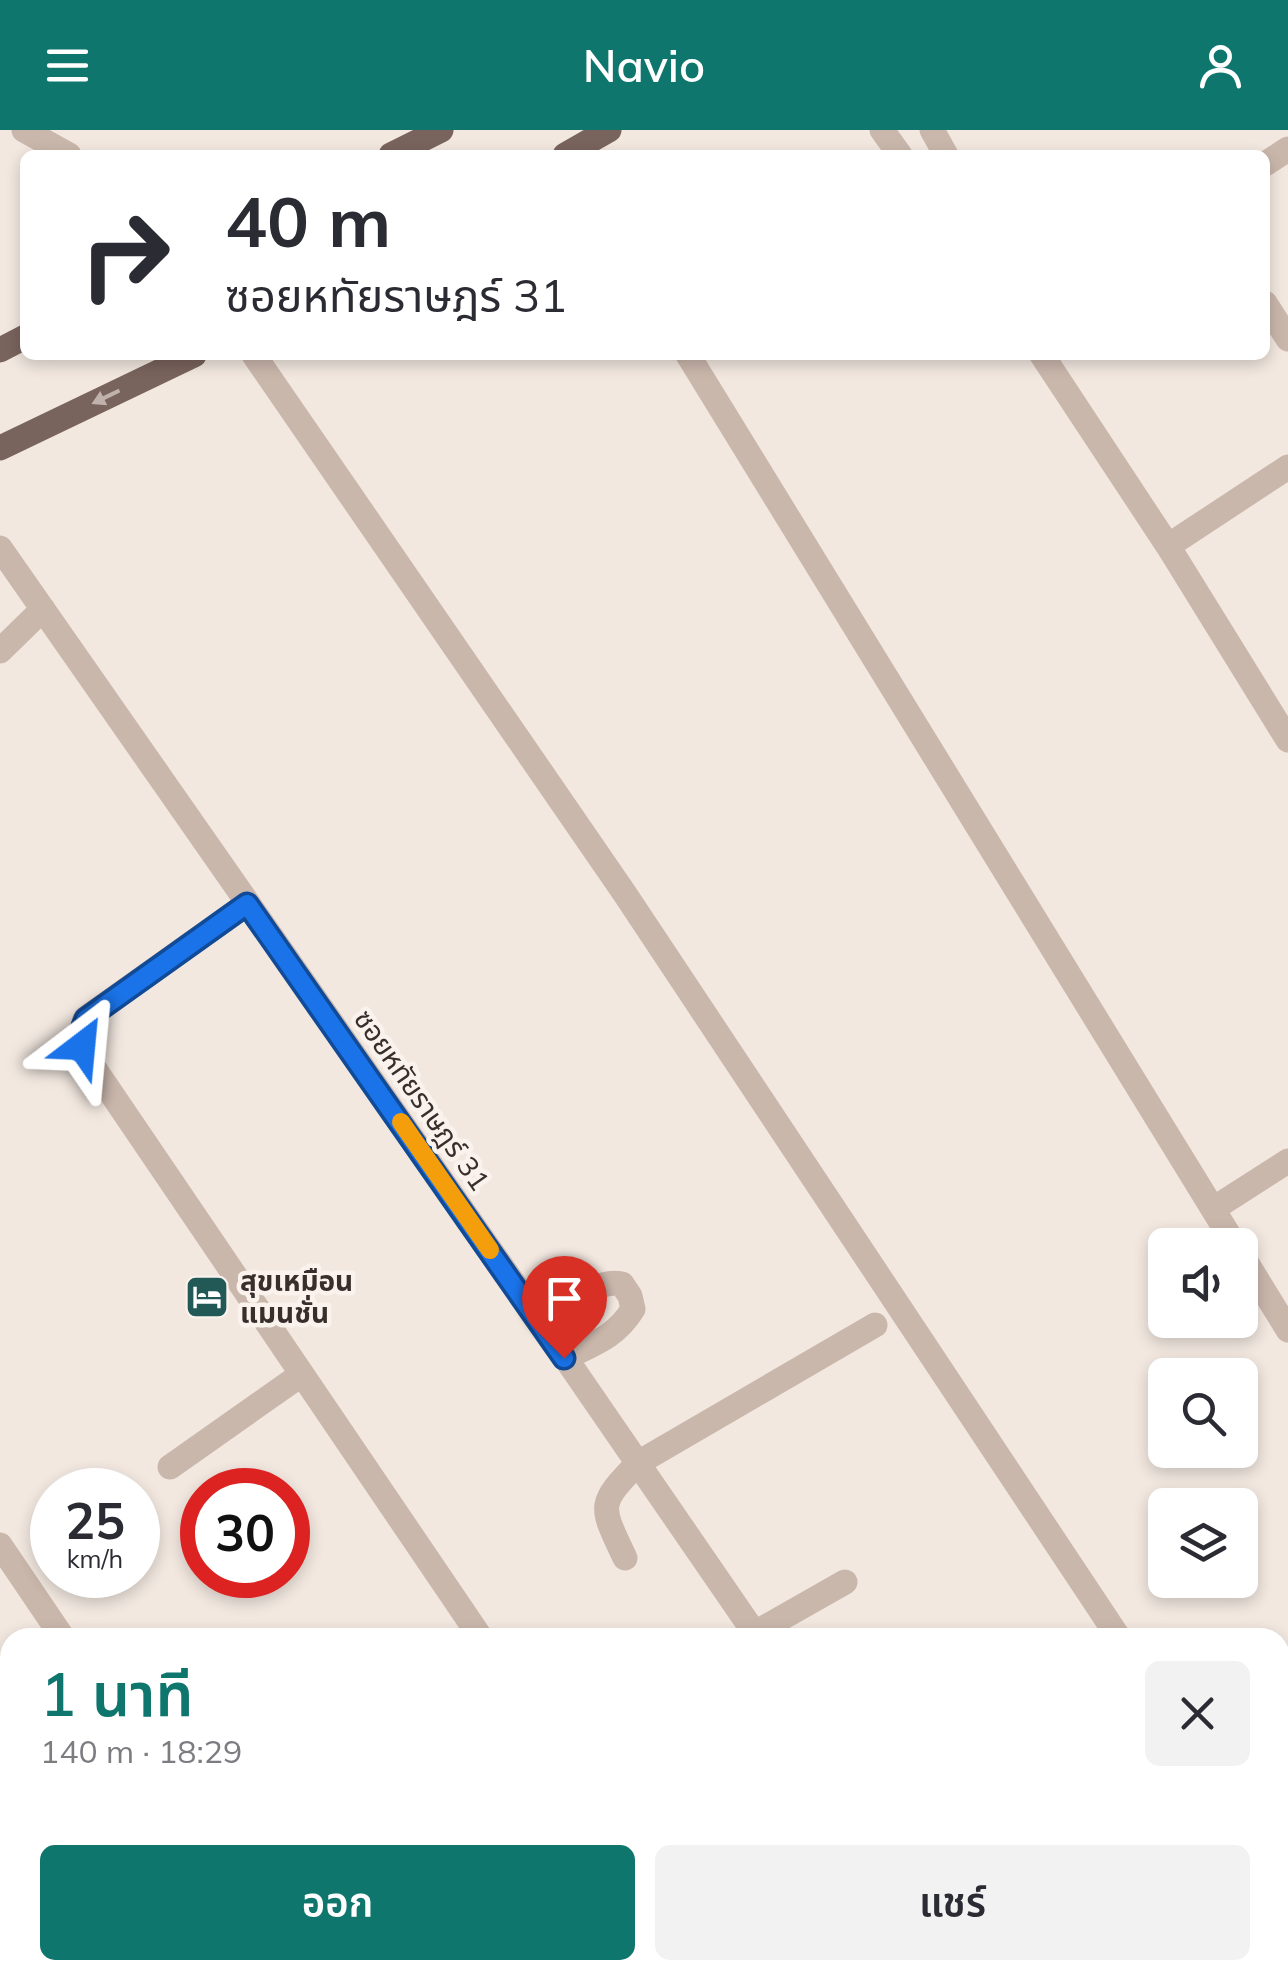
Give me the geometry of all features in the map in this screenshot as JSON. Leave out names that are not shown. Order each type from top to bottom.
[{"type":"main road","points":[[401,150],[439,130]]},
{"type":"main road","points":[[574,150],[609,130]]},
{"type":"main road","points":[[0,448],[184,360]]},
{"type":"street","points":[[24,130],[61,150]]},
{"type":"street","points":[[1270,312],[1288,339]]},
{"type":"street","points":[[257,360],[625,894],[1111,1628]]},
{"type":"street","points":[[691,360],[1225,1228]]},
{"type":"street","points":[[1045,360],[1168,546],[1288,740]]},
{"type":"street","points":[[1168,546],[1288,467]]},
{"type":"street","name":"ซอยหทัยราษฎร์ 31","points":[[0,548],[751,1628]]},
{"type":"street","points":[[0,651],[44,609]]},
{"type":"street","points":[[247,904],[86,1019],[80,1034],[82,1046],[474,1628]]},
{"type":"street","points":[[1213,1208],[1288,1161]]},
{"type":"street","points":[[1258,1281],[1288,1330]]},
{"type":"street","points":[[624,1558],[605,1504],[613,1489],[638,1463],[875,1325]]},
{"type":"street","points":[[170,1467],[302,1374]]},
{"type":"street","points":[[0,1544],[56,1628]]},
{"type":"street","points":[[768,1628],[845,1582]]},
{"type":"slow traffic","points":[[401,1122],[490,1250]]},
{"type":"place","name":"สุขเหมือน แมนชั่น","points":[[207,1297]]},
{"type":"route","points":[[82,1046],[80,1034],[86,1019],[247,904],[564,1358]]}]
